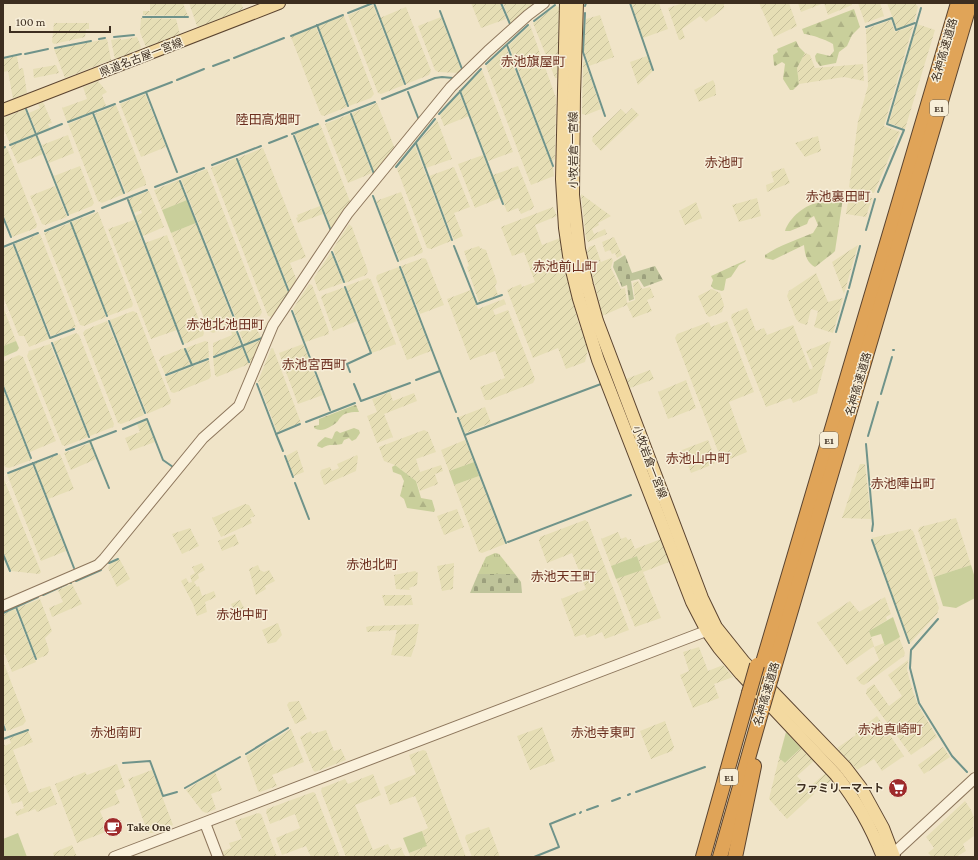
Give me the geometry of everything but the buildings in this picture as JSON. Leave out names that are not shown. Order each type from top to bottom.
[{"type":"highway","name":"名神高速道路","points":[[766,674],[812,559],[891,289],[889,279],[902,212],[958,3]]},
{"type":"highway","name":"名神高速道路","points":[[766,674],[865,297],[873,289],[902,212],[970,3]]},
{"type":"highway","points":[[703,857],[751,695],[766,674]]},
{"type":"highway","points":[[734,857],[765,711],[766,674]]},
{"type":"highway","name":"名神高速道路","points":[[708,857],[751,695]]},
{"type":"highway","name":"名神高速道路","points":[[720,857],[765,711]]},
{"type":"main road","name":"県道名古屋一宮線","points":[[3,110],[279,3]]},
{"type":"main road","name":"小牧岩倉一宮線","points":[[566,3],[562,179],[565,228],[572,270],[579,299],[598,360],[692,602],[741,674],[836,774],[849,791],[890,856]]},
{"type":"main road","name":"小牧岩倉一宮線","points":[[577,3],[573,195],[579,249],[597,321],[702,598],[711,629]]},
{"type":"street","points":[[3,606],[98,565],[104,559],[203,438],[239,406],[273,325],[348,213],[451,87],[488,51],[528,15],[544,3]]},
{"type":"street","points":[[114,857],[711,629]]},
{"type":"street","points":[[890,856],[975,778]]},
{"type":"street","points":[[205,823],[218,857]]},
{"type":"shaded area","points":[[150,3],[183,3],[188,16],[143,15],[143,11],[150,11]]},
{"type":"shaded area","points":[[189,3],[241,3],[243,8],[242,10],[200,27],[197,26]]},
{"type":"shaded area","points":[[471,3],[500,3],[506,19],[481,28]]},
{"type":"shaded area","points":[[503,3],[532,3],[531,8],[511,25]]},
{"type":"shaded area","points":[[631,3],[659,3],[668,29],[643,38]]},
{"type":"shaded area","points":[[683,3],[724,3],[724,8],[706,22],[700,16],[682,29],[685,38],[679,40],[668,8]]},
{"type":"shaded area","points":[[759,3],[789,3],[797,26],[774,37]]},
{"type":"shaded area","points":[[798,3],[824,3],[801,12]]},
{"type":"shaded area","points":[[824,3],[852,3],[852,5],[828,15]]},
{"type":"shaded area","points":[[858,3],[880,3],[884,16],[865,23]]},
{"type":"shaded area","points":[[887,3],[915,3],[918,7],[914,22],[897,29]]},
{"type":"shaded area","points":[[373,5],[404,85],[381,94],[378,93],[348,15]]},
{"type":"shaded area","points":[[556,6],[559,7],[557,78],[555,78],[533,23]]},
{"type":"shaded area","points":[[406,7],[431,71],[429,75],[406,84],[380,18]]},
{"type":"shaded area","points":[[600,15],[614,57],[589,66],[584,51],[586,19]]},
{"type":"shaded area","points":[[344,16],[374,94],[371,98],[349,106],[318,26]]},
{"type":"shaded area","points":[[441,17],[462,72],[460,73],[438,72],[435,70],[418,26]]},
{"type":"shaded area","points":[[141,18],[176,19],[180,34],[146,47],[140,32]]},
{"type":"shaded area","points":[[891,20],[895,32],[913,26],[884,126],[900,132],[874,193],[852,189],[849,187],[858,121],[868,86],[866,29]]},
{"type":"shaded area","points":[[54,23],[89,23],[89,29],[86,29],[85,37],[54,44],[52,42]]},
{"type":"shaded area","points":[[917,24],[935,30],[905,129],[889,123]]},
{"type":"shaded area","points":[[530,25],[556,98],[555,159],[552,161],[509,45]]},
{"type":"shaded area","points":[[316,27],[347,107],[324,116],[321,115],[291,37]]},
{"type":"shaded area","points":[[137,37],[141,47],[140,49],[115,59],[111,40]]},
{"type":"shaded area","points":[[107,39],[111,60],[65,78],[54,49]]},
{"type":"shaded area","points":[[506,47],[553,168],[554,176],[531,185],[486,66]]},
{"type":"shaded area","points":[[805,53],[810,55],[815,68],[863,64],[864,81],[844,77],[799,84],[797,68]]},
{"type":"shaded area","points":[[17,56],[19,69],[23,68],[27,93],[13,99],[8,71],[3,72],[3,59]]},
{"type":"shaded area","points":[[647,56],[653,71],[638,85],[630,62]]},
{"type":"shaded area","points":[[585,61],[601,109],[586,115],[582,114],[583,62]]},
{"type":"shaded area","points":[[56,65],[59,73],[34,78],[33,69]]},
{"type":"shaded area","points":[[482,70],[513,152],[488,161],[461,91]]},
{"type":"shaded area","points":[[713,80],[716,95],[699,102],[694,90]]},
{"type":"shaded area","points":[[98,81],[107,92],[102,95],[106,106],[67,122],[62,108],[87,99],[83,87]]},
{"type":"shaded area","points":[[459,93],[469,116],[444,126],[440,115]]},
{"type":"shaded area","points":[[145,94],[166,147],[141,157],[120,104]]},
{"type":"shaded area","points":[[43,102],[52,123],[48,124],[50,128],[37,133],[29,113],[40,108],[38,104]]},
{"type":"shaded area","points":[[377,103],[395,149],[375,175],[352,113]]},
{"type":"shaded area","points":[[116,105],[146,182],[146,185],[126,193],[95,114]]},
{"type":"shaded area","points":[[632,108],[639,115],[601,151],[592,141],[593,136],[621,109],[626,114]]},
{"type":"shaded area","points":[[25,109],[35,134],[10,144],[3,127],[3,118]]},
{"type":"shaded area","points":[[93,114],[124,194],[102,203],[98,201],[68,124]]},
{"type":"shaded area","points":[[350,114],[372,173],[348,183],[325,124]]},
{"type":"shaded area","points":[[437,120],[452,159],[426,168],[417,144]]},
{"type":"shaded area","points":[[320,124],[351,204],[332,231],[295,134]]},
{"type":"shaded area","points":[[68,135],[74,153],[49,163],[42,145]]},
{"type":"shaded area","points":[[36,136],[43,154],[18,164],[10,146]]},
{"type":"shaded area","points":[[818,136],[821,151],[805,157],[795,143]]},
{"type":"shaded area","points":[[415,146],[451,241],[431,249],[427,248],[397,169]]},
{"type":"shaded area","points":[[7,148],[37,225],[36,228],[12,237],[3,214],[3,149]]},
{"type":"shaded area","points":[[263,148],[306,257],[290,263],[297,281],[290,291],[238,158]]},
{"type":"shaded area","points":[[483,155],[500,198],[475,208],[458,164]]},
{"type":"shaded area","points":[[236,158],[288,292],[272,317],[268,316],[211,168]]},
{"type":"shaded area","points":[[80,166],[94,203],[92,206],[69,215],[54,176]]},
{"type":"shaded area","points":[[518,166],[534,206],[532,209],[521,214],[518,208],[507,212],[493,175]]},
{"type":"shaded area","points":[[454,167],[470,207],[454,213],[463,236],[454,240],[429,176]]},
{"type":"shaded area","points":[[784,168],[790,183],[767,192],[766,185],[774,182],[771,172]]},
{"type":"shaded area","points":[[207,169],[262,312],[260,316],[238,324],[181,179]]},
{"type":"shaded area","points":[[179,180],[187,200],[162,210],[154,190]]},
{"type":"shaded area","points":[[55,186],[67,217],[45,225],[42,224],[30,196]]},
{"type":"shaded area","points":[[149,191],[164,227],[143,236],[135,216],[142,213],[141,210],[134,213],[128,199]]},
{"type":"shaded area","points":[[401,192],[423,251],[422,253],[400,261],[376,201]]},
{"type":"shaded area","points":[[581,194],[611,216],[598,223],[599,225],[592,229],[594,234],[605,229],[607,234],[588,242],[586,239]]},
{"type":"shaded area","points":[[850,194],[872,198],[866,217],[846,214]]},
{"type":"shaded area","points":[[757,198],[761,216],[739,222],[732,205]]},
{"type":"shaded area","points":[[696,202],[702,218],[685,225],[679,211]]},
{"type":"shaded area","points":[[320,206],[323,214],[298,223],[296,218],[298,217],[297,215]]},
{"type":"shaded area","points":[[553,207],[557,216],[535,225],[542,245],[560,238],[563,263],[571,295],[588,349],[585,362],[566,369],[558,348],[533,358],[507,290],[521,284],[522,287],[535,282],[524,252],[512,256],[501,227]]},
{"type":"shaded area","points":[[98,212],[133,304],[132,307],[108,316],[71,222]]},
{"type":"shaded area","points":[[134,220],[177,330],[151,339],[108,229]]},
{"type":"shaded area","points":[[70,223],[106,317],[84,326],[80,325],[44,233]]},
{"type":"shaded area","points":[[196,223],[235,325],[213,333],[209,331],[171,233]]},
{"type":"shaded area","points":[[349,224],[352,227],[368,271],[366,275],[345,283],[333,249]]},
{"type":"shaded area","points":[[40,234],[76,327],[51,336],[15,244]]},
{"type":"shaded area","points":[[167,235],[204,333],[203,336],[184,344],[145,243]]},
{"type":"shaded area","points":[[614,237],[622,255],[617,258],[615,253],[612,254],[610,250],[605,252],[602,242]]},
{"type":"shaded area","points":[[13,245],[49,339],[29,347],[24,336],[19,336],[3,296],[3,249]]},
{"type":"shaded area","points":[[595,245],[601,262],[611,258],[613,260],[611,268],[621,289],[625,288],[627,303],[635,300],[633,283],[638,281],[642,289],[650,287],[654,297],[647,300],[652,311],[633,318],[627,305],[602,316],[587,251],[589,247]]},
{"type":"shaded area","points":[[858,245],[844,294],[832,262]]},
{"type":"shaded area","points":[[479,246],[480,248],[486,250],[497,282],[495,286],[498,295],[479,302],[467,267],[469,266],[464,251]]},
{"type":"shaded area","points":[[331,252],[343,283],[320,291],[318,290],[314,278]]},
{"type":"shaded area","points":[[423,258],[426,259],[444,305],[420,314],[401,266]]},
{"type":"shaded area","points":[[399,267],[431,351],[407,360],[376,278],[377,275]]},
{"type":"shaded area","points":[[816,273],[828,302],[843,298],[833,333],[814,327],[818,311],[811,309],[807,325],[800,323],[796,319],[787,296],[789,291]]},
{"type":"shaded area","points":[[368,278],[371,280],[396,344],[372,353],[346,286]]},
{"type":"shaded area","points":[[309,284],[312,285],[329,334],[305,342],[293,309]]},
{"type":"shaded area","points":[[345,287],[357,321],[333,331],[321,297]]},
{"type":"shaded area","points":[[712,289],[720,293],[724,305],[722,312],[709,317],[706,314],[698,296]]},
{"type":"shaded area","points":[[471,290],[478,309],[504,299],[506,304],[493,310],[495,315],[508,310],[535,379],[533,383],[489,400],[485,400],[480,387],[505,378],[495,351],[470,360],[447,299]]},
{"type":"shaded area","points":[[3,307],[16,341],[3,346]]},
{"type":"shaded area","points":[[747,308],[756,331],[764,328],[767,335],[793,325],[810,370],[813,368],[806,351],[831,341],[817,393],[793,403],[791,398],[766,407],[731,317],[732,314]]},
{"type":"shaded area","points":[[133,311],[137,313],[171,401],[170,404],[147,414],[110,320]]},
{"type":"shaded area","points":[[107,321],[144,415],[121,424],[118,423],[83,333],[85,330]]},
{"type":"shaded area","points":[[254,321],[261,338],[244,344],[238,328]]},
{"type":"shaded area","points":[[727,321],[754,392],[729,402],[747,452],[725,461],[721,459],[675,338],[677,334],[709,322],[711,327]]},
{"type":"shaded area","points":[[235,329],[241,345],[213,356],[213,343],[232,335],[231,331]]},
{"type":"shaded area","points":[[76,333],[79,335],[114,424],[113,427],[90,436],[53,342]]},
{"type":"shaded area","points":[[264,339],[255,361],[250,363],[244,346]]},
{"type":"shaded area","points":[[205,341],[208,342],[209,357],[192,364],[186,348]]},
{"type":"shaded area","points":[[50,344],[88,437],[65,446],[62,445],[27,356],[29,351]]},
{"type":"shaded area","points":[[303,344],[323,395],[298,404],[279,353]]},
{"type":"shaded area","points":[[242,347],[249,364],[217,377],[215,375],[213,358]]},
{"type":"shaded area","points":[[184,348],[190,365],[165,374],[159,360],[161,357]]},
{"type":"shaded area","points":[[273,348],[301,423],[277,432],[258,381],[271,349]]},
{"type":"shaded area","points":[[19,355],[23,357],[56,441],[30,452],[3,383],[3,362]]},
{"type":"shaded area","points":[[209,360],[211,376],[209,379],[174,393],[171,392],[165,377]]},
{"type":"shaded area","points":[[650,370],[654,379],[630,388],[626,379]]},
{"type":"shaded area","points":[[686,380],[696,408],[668,419],[658,392]]},
{"type":"shaded area","points":[[3,389],[31,460],[9,468],[5,467],[3,462]]},
{"type":"shaded area","points":[[390,392],[393,401],[414,393],[417,401],[384,414],[393,437],[377,443],[367,416],[377,412],[372,399]]},
{"type":"shaded area","points":[[485,407],[491,423],[465,433],[459,417]]},
{"type":"shaded area","points":[[147,420],[155,442],[130,451],[125,438],[140,432],[137,424]]},
{"type":"shaded area","points":[[424,430],[428,432],[436,452],[416,459],[420,472],[441,465],[443,471],[435,474],[438,484],[420,491],[416,481],[395,465],[384,461],[379,447]]},
{"type":"shaded area","points":[[465,440],[474,462],[449,471],[441,450]]},
{"type":"shaded area","points":[[708,440],[716,461],[714,464],[691,473],[682,450]]},
{"type":"shaded area","points":[[90,443],[96,459],[71,470],[64,453]]},
{"type":"shaded area","points":[[297,450],[304,472],[294,476],[286,456]]},
{"type":"shaded area","points":[[60,454],[74,489],[48,499],[34,464]]},
{"type":"shaded area","points":[[357,455],[356,471],[324,485],[320,473],[321,470],[330,467],[332,471],[339,468],[337,464]]},
{"type":"shaded area","points":[[32,464],[66,551],[41,561],[7,474]]},
{"type":"shaded area","points":[[860,464],[865,464],[871,519],[842,518]]},
{"type":"shaded area","points":[[479,476],[505,544],[482,553],[479,552],[454,485]]},
{"type":"shaded area","points":[[3,477],[41,572],[39,574],[11,571],[3,551]]},
{"type":"shaded area","points":[[245,504],[249,505],[255,516],[250,518],[252,523],[221,537],[212,518]]},
{"type":"shaded area","points":[[457,509],[464,527],[444,535],[437,516]]},
{"type":"shaded area","points":[[956,518],[971,565],[934,577],[918,530],[920,527]]},
{"type":"shaded area","points":[[585,520],[588,522],[629,630],[605,639],[602,632],[587,638],[585,634],[575,637],[561,599],[586,589],[572,553],[547,563],[539,541],[540,537]]},
{"type":"shaded area","points":[[190,528],[199,546],[182,554],[172,534]]},
{"type":"shaded area","points":[[910,529],[913,531],[939,608],[937,614],[910,643],[872,538]]},
{"type":"shaded area","points":[[618,532],[621,539],[626,537],[628,540],[631,539],[635,549],[661,539],[669,562],[643,572],[661,618],[635,627],[616,579],[642,569],[637,556],[611,566],[601,539]]},
{"type":"shaded area","points":[[235,534],[239,544],[222,551],[218,541]]},
{"type":"shaded area","points":[[119,558],[130,579],[117,587],[108,568],[110,564]]},
{"type":"shaded area","points":[[202,563],[205,570],[198,574],[199,578],[194,582],[197,587],[199,586],[202,596],[214,591],[216,597],[205,602],[207,612],[197,616],[193,604],[181,581],[186,578],[189,583],[192,582],[190,576],[195,573],[192,567]]},
{"type":"shaded area","points":[[454,563],[453,589],[442,591],[437,566]]},
{"type":"shaded area","points":[[258,565],[260,570],[264,572],[269,570],[275,581],[265,586],[266,589],[256,595],[249,569]]},
{"type":"shaded area","points":[[415,571],[418,573],[417,585],[409,588],[410,590],[396,589],[394,575]]},
{"type":"shaded area","points":[[72,584],[82,604],[52,617],[49,608],[63,602],[58,590]]},
{"type":"shaded area","points":[[382,595],[411,595],[413,605],[385,606]]},
{"type":"shaded area","points":[[885,597],[891,614],[886,617],[887,620],[869,631],[874,646],[847,665],[817,623],[850,601],[859,612]]},
{"type":"shaded area","points":[[40,599],[52,631],[45,638],[49,650],[47,655],[37,659],[17,608]]},
{"type":"shaded area","points":[[240,600],[248,616],[239,620],[231,604]]},
{"type":"shaded area","points":[[15,609],[36,662],[12,672],[3,650],[3,614]]},
{"type":"shaded area","points":[[278,623],[282,635],[276,642],[268,644],[262,630]]},
{"type":"shaded area","points":[[419,624],[416,642],[411,657],[391,655],[397,630],[367,632],[366,627],[370,626]]},
{"type":"shaded area","points":[[899,637],[905,653],[904,656],[864,685],[861,684],[856,678],[879,660],[874,647],[884,643],[885,646]]},
{"type":"shaded area","points":[[699,647],[708,671],[723,665],[733,677],[714,684],[719,698],[693,708],[680,675],[689,671],[683,652]]},
{"type":"shaded area","points":[[908,660],[907,670],[913,692],[919,707],[937,737],[911,755],[866,694],[867,689],[874,684],[889,706],[902,696],[888,675]]},
{"type":"shaded area","points":[[3,661],[26,721],[23,725],[7,731],[3,720]]},
{"type":"shaded area","points":[[299,701],[307,719],[295,724],[287,705],[289,702]]},
{"type":"shaded area","points":[[877,716],[904,756],[882,771],[874,759],[857,770],[837,748],[856,735],[855,733]]},
{"type":"shaded area","points":[[665,721],[674,747],[672,751],[651,759],[640,731]]},
{"type":"shaded area","points":[[542,727],[555,761],[530,770],[517,736]]},
{"type":"shaded area","points":[[291,729],[304,762],[272,775],[277,786],[260,792],[258,791],[246,756]]},
{"type":"shaded area","points":[[326,730],[334,751],[341,749],[346,760],[315,772],[300,737],[311,731],[312,734]]},
{"type":"shaded area","points":[[28,731],[33,742],[13,750],[29,793],[50,786],[57,804],[37,812],[35,809],[17,816],[15,812],[24,808],[22,801],[12,804],[3,780],[3,742],[5,746],[11,743],[9,738]]},
{"type":"shaded area","points":[[943,747],[950,757],[924,774],[918,765]]},
{"type":"shaded area","points":[[801,748],[814,761],[797,776],[808,788],[826,773],[832,780],[820,791],[818,789],[813,793],[814,794],[787,819],[769,799],[779,758],[785,763]]},
{"type":"shaded area","points":[[423,750],[426,751],[466,857],[410,857],[409,853],[427,846],[422,831],[428,828],[415,796],[390,805],[384,787],[416,774],[409,755]]},
{"type":"shaded area","points":[[117,764],[125,787],[115,791],[120,803],[100,811],[108,831],[77,843],[55,784],[85,772],[87,775]]},
{"type":"shaded area","points":[[152,770],[173,825],[152,833],[148,833],[128,779]]},
{"type":"shaded area","points":[[215,772],[222,790],[211,794],[216,809],[206,813],[202,811],[186,790]]},
{"type":"shaded area","points":[[373,774],[381,795],[355,805],[373,850],[388,844],[391,850],[401,847],[405,857],[346,857],[321,791],[322,788],[345,779],[348,784]]},
{"type":"shaded area","points":[[313,792],[315,793],[340,857],[311,857],[306,846],[282,855],[276,838],[300,828],[295,814],[270,824],[266,812],[267,809]]},
{"type":"shaded area","points":[[965,801],[974,818],[973,827],[975,832],[975,835],[963,844],[966,851],[956,857],[932,857],[928,853],[934,848],[926,837]]},
{"type":"shaded area","points":[[258,813],[261,814],[277,857],[223,857],[221,852],[231,848],[229,843],[242,839],[235,821]]},
{"type":"shaded area","points":[[489,827],[500,857],[472,857],[465,838],[466,835]]},
{"type":"shaded area","points":[[72,845],[77,857],[53,857],[53,853]]},
{"type":"green space","points":[[854,9],[860,27],[852,35],[847,46],[839,52],[836,63],[820,66],[816,61],[815,56],[817,53],[830,56],[834,51],[833,44],[828,41],[804,34],[802,29]]},
{"type":"green space","points":[[796,41],[805,53],[797,68],[799,84],[793,90],[790,90],[783,79],[785,64],[782,62],[775,66],[773,55],[778,52],[777,49]]},
{"type":"green space","points":[[841,196],[843,198],[835,251],[833,253],[815,267],[808,260],[804,245],[773,260],[765,258],[765,255],[776,248],[813,233],[818,225],[814,216],[809,219],[807,224],[790,231],[785,231],[787,226],[800,211],[811,205],[823,203],[833,197]]},
{"type":"green space","points":[[187,200],[196,223],[171,233],[162,210]]},
{"type":"green space","points":[[625,255],[632,273],[655,266],[663,280],[644,287],[639,279],[631,281],[634,299],[629,301],[627,285],[622,287],[613,267],[614,262]]},
{"type":"green space","points":[[746,260],[739,265],[731,277],[726,279],[724,290],[714,289],[711,286],[713,280],[711,276]]},
{"type":"green space","points":[[16,341],[19,348],[17,351],[3,357],[3,346]]},
{"type":"green space","points":[[355,405],[359,412],[345,414],[335,424],[326,429],[320,430],[314,428],[314,426],[319,425],[319,419]]},
{"type":"green space","points":[[354,428],[359,430],[360,433],[356,439],[352,441],[349,438],[344,440],[342,444],[325,446],[322,448],[317,446],[318,443],[325,437],[332,439],[337,431],[340,433]]},
{"type":"green space","points":[[474,462],[479,476],[454,485],[449,471]]},
{"type":"green space","points":[[395,465],[416,481],[421,498],[432,500],[435,510],[434,512],[407,508],[404,499],[400,496],[404,481],[401,475],[393,472],[392,467]]},
{"type":"green space","points":[[495,553],[499,554],[515,574],[478,574],[486,557]]},
{"type":"green space","points":[[637,556],[642,570],[616,579],[611,566]]},
{"type":"green space","points":[[971,565],[975,578],[975,598],[956,608],[943,606],[934,577]]},
{"type":"green space","points":[[478,574],[515,574],[521,582],[522,593],[470,593]]},
{"type":"green space","points":[[893,617],[900,637],[885,646],[881,634],[871,637],[869,631]]},
{"type":"green space","points":[[786,732],[801,748],[785,763],[779,758]]},
{"type":"green space","points":[[422,831],[427,846],[409,853],[403,838]]},
{"type":"green space","points":[[18,833],[27,857],[3,857],[3,839]]},
{"type":"waterway","points":[[348,13],[373,3]]},
{"type":"waterway","points":[[374,3],[405,84]]},
{"type":"waterway","points":[[501,3],[510,24]]},
{"type":"waterway","points":[[630,3],[653,70]]},
{"type":"waterway","points":[[534,21],[555,5]]},
{"type":"waterway","points":[[878,192],[904,130],[887,124],[921,8]]},
{"type":"waterway","points":[[440,11],[462,69]]},
{"type":"waterway","points":[[585,13],[583,52],[605,116]]},
{"type":"waterway","points":[[291,36],[343,15]]},
{"type":"waterway","points":[[143,17],[188,17]]},
{"type":"waterway","points":[[866,27],[892,18],[896,30],[915,23]]},
{"type":"waterway","points":[[317,25],[348,106]]},
{"type":"waterway","points":[[486,64],[528,25]]},
{"type":"waterway","points":[[114,37],[134,35]]},
{"type":"waterway","points":[[99,39],[105,38]]},
{"type":"waterway","points":[[234,58],[284,38]]},
{"type":"waterway","points":[[55,48],[91,41]]},
{"type":"waterway","points":[[507,45],[553,166]]},
{"type":"waterway","points":[[25,54],[48,49]]},
{"type":"waterway","points":[[3,58],[21,54]]},
{"type":"waterway","points":[[213,66],[229,60]]},
{"type":"waterway","points":[[177,80],[204,69]]},
{"type":"waterway","points":[[439,114],[481,69]]},
{"type":"waterway","points":[[382,99],[435,78],[453,78]]},
{"type":"waterway","points":[[120,102],[172,82]]},
{"type":"waterway","points":[[460,91],[503,204]]},
{"type":"waterway","points":[[146,92],[177,172]]},
{"type":"waterway","points":[[408,92],[419,120]]},
{"type":"waterway","points":[[326,121],[375,102]]},
{"type":"waterway","points":[[68,122],[115,104]]},
{"type":"waterway","points":[[26,109],[68,215]]},
{"type":"waterway","points":[[93,113],[124,193]]},
{"type":"waterway","points":[[351,114],[374,174]]},
{"type":"waterway","points":[[396,167],[435,119]]},
{"type":"waterway","points":[[10,145],[62,124]]},
{"type":"waterway","points":[[292,134],[318,124]]},
{"type":"waterway","points":[[269,143],[287,136]]},
{"type":"waterway","points":[[294,136],[331,231]]},
{"type":"waterway","points":[[416,143],[452,240]]},
{"type":"waterway","points":[[212,165],[261,146]]},
{"type":"waterway","points":[[237,159],[289,292],[279,308]]},
{"type":"waterway","points":[[155,187],[204,168]]},
{"type":"waterway","points":[[180,181],[236,323]]},
{"type":"waterway","points":[[102,208],[147,190]]},
{"type":"waterway","points":[[373,196],[398,261]]},
{"type":"waterway","points":[[866,230],[875,199]]},
{"type":"waterway","points":[[128,200],[183,344]]},
{"type":"waterway","points":[[45,231],[94,211]]},
{"type":"waterway","points":[[3,217],[11,237]]},
{"type":"waterway","points":[[71,223],[107,316]]},
{"type":"waterway","points":[[3,247],[38,233]]},
{"type":"waterway","points":[[14,245],[50,338],[74,329]]},
{"type":"waterway","points":[[454,246],[477,304],[502,295]]},
{"type":"waterway","points":[[849,288],[860,246]]},
{"type":"waterway","points":[[332,252],[344,282]]},
{"type":"waterway","points":[[400,267],[440,371]]},
{"type":"waterway","points":[[345,287],[371,353],[347,364],[350,372]]},
{"type":"waterway","points":[[836,332],[848,291]]},
{"type":"waterway","points":[[292,311],[330,410]]},
{"type":"waterway","points":[[109,321],[145,413]]},
{"type":"waterway","points":[[214,357],[262,338],[267,327]]},
{"type":"waterway","points":[[237,328],[236,329],[249,362]]},
{"type":"waterway","points":[[52,343],[89,437]]},
{"type":"waterway","points":[[185,349],[192,365],[208,359]]},
{"type":"waterway","points":[[881,394],[892,357]]},
{"type":"waterway","points":[[166,375],[192,365]]},
{"type":"waterway","points":[[416,380],[440,371],[456,412]]},
{"type":"waterway","points":[[354,384],[361,401],[410,383]]},
{"type":"waterway","points":[[257,384],[276,434],[300,424]]},
{"type":"waterway","points":[[465,435],[601,384]]},
{"type":"waterway","points":[[3,386],[31,458]]},
{"type":"waterway","points":[[868,436],[878,402]]},
{"type":"waterway","points":[[306,422],[355,403]]},
{"type":"waterway","points":[[458,418],[506,543]]},
{"type":"waterway","points":[[123,429],[147,419],[163,460],[173,467]]},
{"type":"waterway","points":[[66,450],[116,431]]},
{"type":"waterway","points":[[276,434],[283,451]]},
{"type":"waterway","points":[[90,441],[109,488]]},
{"type":"waterway","points":[[866,444],[873,524],[872,531]]},
{"type":"waterway","points":[[8,473],[57,454]]},
{"type":"waterway","points":[[285,456],[293,477]]},
{"type":"waterway","points":[[33,463],[74,568]]},
{"type":"waterway","points":[[295,483],[309,519]]},
{"type":"waterway","points":[[508,542],[631,495]]},
{"type":"waterway","points":[[872,540],[909,643]]},
{"type":"waterway","points":[[3,554],[10,571]]},
{"type":"waterway","points":[[109,563],[118,559]]},
{"type":"waterway","points":[[76,581],[101,570]]},
{"type":"waterway","points":[[43,595],[67,584]]},
{"type":"waterway","points":[[3,613],[38,597]]},
{"type":"waterway","points":[[16,607],[36,659]]},
{"type":"waterway","points":[[938,619],[911,650],[910,668],[919,703],[952,756],[967,772]]},
{"type":"waterway","points":[[3,724],[5,730]]},
{"type":"waterway","points":[[246,754],[288,728]]},
{"type":"waterway","points":[[3,739],[28,730]]},
{"type":"waterway","points":[[185,788],[240,757]]},
{"type":"waterway","points":[[123,763],[150,761],[163,796],[177,792]]},
{"type":"waterway","points":[[636,792],[705,767]]},
{"type":"waterway","points":[[612,801],[620,798]]},
{"type":"waterway","points":[[587,810],[598,806]]},
{"type":"waterway","points":[[534,857],[559,847],[550,824],[575,814]]},
{"type":"place","name":"ファミリーマート","points":[[898,788]]},
{"type":"place","name":"Take One","points":[[113,827]]},
{"type":"district","name":"赤池旗屋町","points":[[533,61]]},
{"type":"district","name":"陸田高畑町","points":[[268,119]]},
{"type":"district","name":"赤池町","points":[[724,162]]},
{"type":"district","name":"赤池裏田町","points":[[838,196]]},
{"type":"district","name":"赤池前山町","points":[[565,266]]},
{"type":"district","name":"赤池北池田町","points":[[225,324]]},
{"type":"district","name":"赤池宮西町","points":[[314,364]]},
{"type":"district","name":"赤池山中町","points":[[698,458]]},
{"type":"district","name":"赤池陣出町","points":[[903,483]]},
{"type":"district","name":"赤池北町","points":[[372,564]]},
{"type":"district","name":"赤池天王町","points":[[563,576]]},
{"type":"district","name":"赤池中町","points":[[242,614]]},
{"type":"district","name":"赤池真崎町","points":[[890,729]]},
{"type":"district","name":"赤池南町","points":[[116,732]]},
{"type":"district","name":"赤池寺東町","points":[[603,732]]}]
